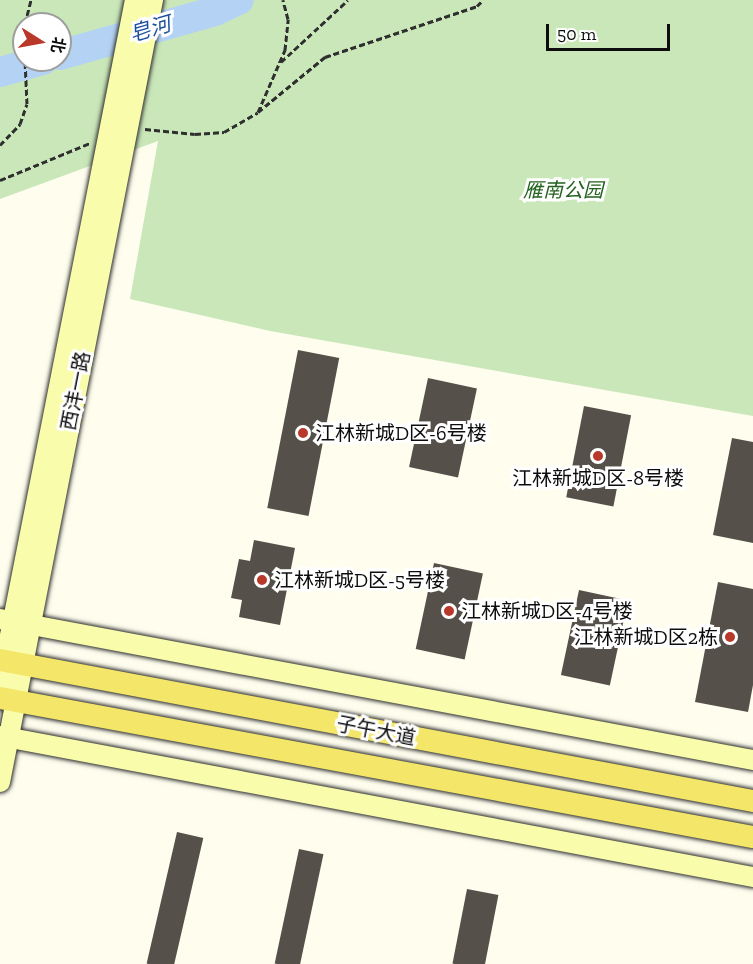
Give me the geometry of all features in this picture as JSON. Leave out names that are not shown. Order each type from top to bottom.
[{"type":"main road","name":"西沣一路","points":[[119,126],[135,0]]},
{"type":"main road","name":"西沣一路","points":[[0,782],[14,622],[119,126],[153,0]]},
{"type":"main road","points":[[14,622],[753,760]]},
{"type":"main road","name":"子午大道","points":[[9,662],[753,801]]},
{"type":"main road","name":"子午大道","points":[[6,695],[753,837]]},
{"type":"main road","points":[[4,737],[753,877]]},
{"type":"path","points":[[258,112],[285,50],[288,19],[283,0]]},
{"type":"path","points":[[279,64],[348,0]]},
{"type":"path","points":[[0,180],[119,126],[195,134],[224,132],[258,112],[325,57],[477,6],[483,0]]},
{"type":"path","points":[[0,145],[20,124],[27,104],[26,72]]},
{"type":"green space","name":"雁南公园","points":[[0,0],[753,0],[753,416],[270,331],[130,299],[158,141],[0,199]]},
{"type":"building","name":"江林新城D区-6号楼","points":[[298,350],[339,358],[309,516],[267,508]]},
{"type":"building","points":[[428,378],[477,388],[458,477],[409,467]]},
{"type":"building","name":"江林新城D区-8号楼","points":[[584,406],[631,415],[613,506],[566,497]]},
{"type":"building","points":[[732,438],[753,442],[753,543],[713,535]]},
{"type":"building","name":"江林新城D区-5号楼","points":[[254,540],[295,548],[280,625],[239,617],[242,600],[231,598],[239,559],[250,561]]},
{"type":"building","name":"江林新城D区-4号楼","points":[[434,563],[483,573],[465,659],[416,649]]},
{"type":"building","name":"江林新城D区2栋","points":[[718,582],[753,589],[753,685],[748,712],[695,702]]},
{"type":"building","points":[[579,590],[628,600],[610,685],[561,675]]},
{"type":"building","points":[[177,832],[203,838],[174,964],[147,964]]},
{"type":"building","points":[[299,849],[323,854],[300,964],[275,963]]},
{"type":"building","points":[[467,889],[498,895],[485,964],[452,964]]},
{"type":"waterway","name":"皂河","points":[[72,52],[215,11],[239,0]]},
{"type":"waterway","name":"皂河","points":[[0,72],[12,69]]},
{"type":"place","name":"江林新城D区-6号楼","points":[[303,433]]},
{"type":"place","name":"江林新城D区-8号楼","points":[[598,456]]},
{"type":"place","name":"江林新城D区-5号楼","points":[[262,580]]},
{"type":"place","name":"江林新城D区-4号楼","points":[[449,611]]},
{"type":"place","name":"江林新城D区2栋","points":[[730,637]]}]
